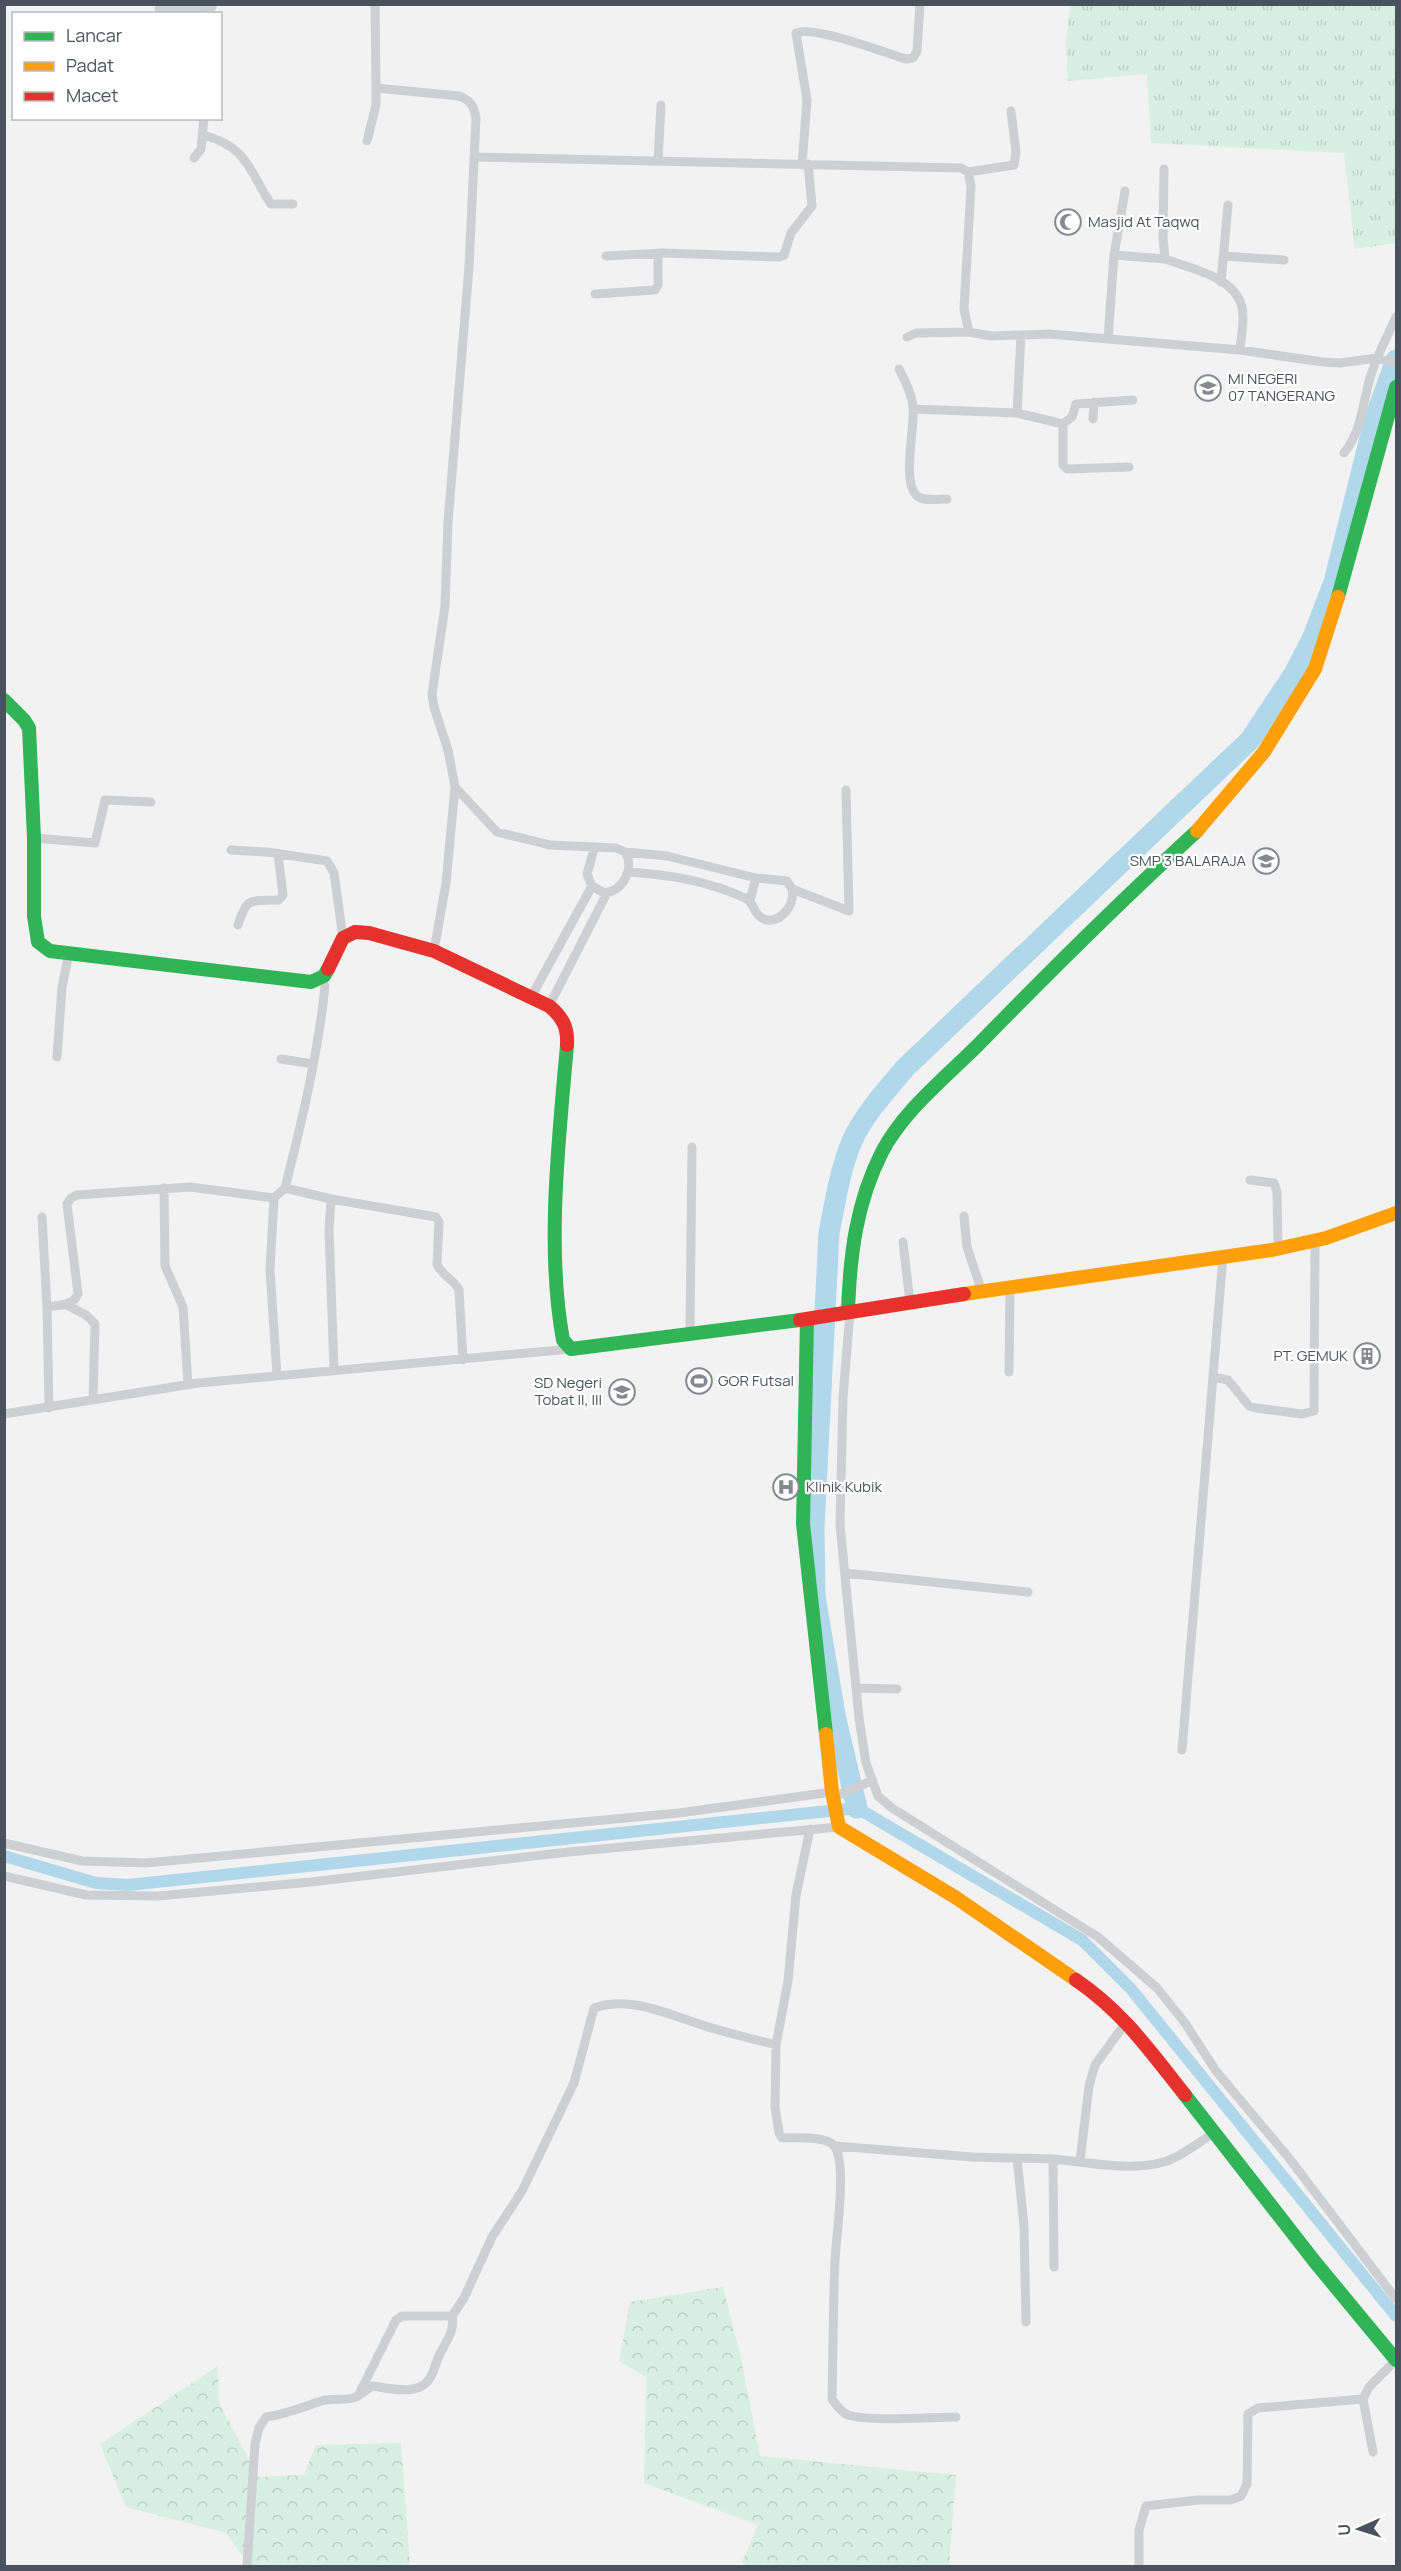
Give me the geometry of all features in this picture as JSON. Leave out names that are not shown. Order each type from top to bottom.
[{"type":"street","points":[[368,141],[376,105],[375,4]]},
{"type":"street","points":[[606,256],[658,254],[773,258],[784,255],[791,233],[812,206],[805,165],[807,100],[796,33],[803,30],[820,33],[906,59],[913,58],[917,51],[920,4]]},
{"type":"street","points":[[159,9],[212,8]]},
{"type":"street","points":[[375,88],[459,96],[468,99],[476,117],[469,267],[448,522],[445,606],[432,694],[448,750],[455,787],[446,883],[434,951]]},
{"type":"street","points":[[658,161],[661,105]]},
{"type":"street","points":[[475,157],[961,168],[968,172],[1014,165],[1016,152],[1011,111]]},
{"type":"street","points":[[194,158],[201,149],[204,120]]},
{"type":"street","points":[[203,135],[229,144],[238,152],[271,204],[293,204]]},
{"type":"street","points":[[1164,169],[1162,228],[1165,259]]},
{"type":"street","points":[[968,172],[971,186],[964,309],[969,332]]},
{"type":"street","points":[[1108,339],[1114,255],[1125,191]]},
{"type":"street","points":[[1221,282],[1228,205]]},
{"type":"street","points":[[595,294],[655,290],[658,285],[658,254]]},
{"type":"street","points":[[1114,255],[1165,259],[1212,276],[1221,282],[1238,298],[1242,308],[1240,350]]},
{"type":"street","points":[[1223,256],[1284,260]]},
{"type":"street","points":[[1344,453],[1354,440],[1362,421],[1370,380],[1396,317]]},
{"type":"street","points":[[907,337],[916,333],[969,332],[991,336],[1049,334],[1240,350],[1323,362],[1340,363],[1379,359],[1396,363]]},
{"type":"street","points":[[1017,413],[1022,335]]},
{"type":"street","points":[[899,369],[911,395],[914,409],[910,479],[914,493],[924,499],[947,500]]},
{"type":"street","points":[[1396,387],[1334,612],[1315,669],[1264,752],[1208,820],[1100,921],[897,1128],[875,1163],[855,1217],[849,1262],[840,1525],[867,1783],[892,1808],[1098,1937],[1157,1988],[1185,2023],[1216,2071],[1289,2158],[1396,2299]]},
{"type":"street","points":[[1063,424],[1072,417],[1075,404],[1133,399]]},
{"type":"street","points":[[1093,419],[1094,402]]},
{"type":"street","points":[[914,409],[1017,413],[1063,424]]},
{"type":"street","points":[[1063,424],[1064,468],[1129,467]]},
{"type":"street","points":[[6,707],[26,719],[29,728],[34,838],[34,916],[38,942],[50,951],[303,982],[320,979],[328,971],[343,938],[334,873],[331,866],[327,861],[231,850]]},
{"type":"street","points":[[455,787],[498,832],[550,845],[594,849],[608,847],[625,852],[667,856],[756,878],[787,881],[793,895],[783,915],[774,920],[758,916],[750,900],[756,878]]},
{"type":"street","points":[[792,889],[849,911],[846,790]]},
{"type":"street","points":[[34,838],[95,843],[105,800],[151,802]]},
{"type":"street","points":[[594,849],[587,874],[592,886],[602,892],[618,888],[628,872],[625,852]]},
{"type":"street","points":[[238,926],[244,907],[252,901],[279,900],[283,895],[278,854]]},
{"type":"street","points":[[628,872],[712,885],[750,900]]},
{"type":"street","points":[[530,999],[592,886]]},
{"type":"street","points":[[549,1006],[607,892]]},
{"type":"street","points":[[343,938],[355,932],[369,933],[434,951],[504,983],[530,999],[549,1006],[558,1013],[566,1027],[567,1040],[558,1138],[556,1254],[561,1329],[563,1341],[571,1349]]},
{"type":"street","points":[[57,1057],[62,987],[69,953]]},
{"type":"street","points":[[277,1375],[270,1270],[274,1198],[285,1188],[314,1064],[325,986],[320,979]]},
{"type":"street","points":[[281,1059],[314,1064]]},
{"type":"street","points":[[690,1334],[692,1147]]},
{"type":"street","points":[[1250,1180],[1274,1183],[1277,1192],[1278,1248]]},
{"type":"street","points":[[47,1307],[75,1300],[78,1294],[68,1204],[71,1198],[77,1195],[190,1187],[274,1198]]},
{"type":"street","points":[[164,1188],[165,1266],[183,1307],[188,1385]]},
{"type":"street","points":[[285,1188],[331,1199],[436,1217],[439,1222],[437,1264],[439,1269],[456,1283],[459,1290],[463,1360]]},
{"type":"street","points":[[331,1199],[329,1230],[334,1369]]},
{"type":"street","points":[[4,1414],[188,1385],[334,1369],[463,1360],[571,1349],[812,1319],[1278,1248],[1315,1240],[1396,1213]]},
{"type":"street","points":[[964,1216],[967,1247],[982,1292]]},
{"type":"street","points":[[42,1217],[49,1408]]},
{"type":"street","points":[[1213,1377],[1228,1380],[1249,1406],[1302,1414],[1314,1411],[1315,1240]]},
{"type":"street","points":[[903,1242],[910,1303]]},
{"type":"street","points":[[1182,1750],[1190,1674],[1194,1580],[1201,1531],[1223,1256]]},
{"type":"street","points":[[1009,1372],[1010,1288]]},
{"type":"street","points":[[65,1304],[86,1315],[95,1324],[93,1400]]},
{"type":"street","points":[[812,1319],[803,1524],[838,1823]]},
{"type":"street","points":[[845,1573],[1028,1592]]},
{"type":"street","points":[[856,1688],[897,1689]]},
{"type":"street","points":[[4,1843],[82,1861],[146,1863],[679,1813],[835,1796],[867,1783]]},
{"type":"street","points":[[4,1876],[86,1895],[158,1896],[810,1829],[838,1823],[965,1904],[1096,1993],[1127,2021],[1315,2262],[1396,2360],[1369,2387],[1363,2399],[1373,2452]]},
{"type":"street","points":[[810,1829],[796,1895],[788,1981],[776,2045],[774,2079],[779,2133],[782,2138],[818,2139],[835,2146],[972,2157],[1053,2159],[1134,2166],[1173,2159],[1214,2133]]},
{"type":"street","points":[[247,2566],[255,2444],[259,2428],[266,2417],[336,2398],[352,2400],[372,2386],[406,2390],[424,2384],[430,2378],[454,2324],[452,2316],[464,2298],[492,2237],[522,2190],[573,2083],[594,2008],[610,2003],[660,2009],[695,2023],[776,2045]]},
{"type":"street","points":[[1080,2161],[1089,2086],[1095,2065],[1127,2021]]},
{"type":"street","points":[[835,2146],[839,2159],[840,2192],[835,2262],[832,2399],[847,2415],[956,2417]]},
{"type":"street","points":[[1017,2158],[1024,2226],[1026,2322]]},
{"type":"street","points":[[1053,2159],[1054,2267]]},
{"type":"street","points":[[358,2396],[396,2320],[402,2316],[452,2316]]},
{"type":"street","points":[[1139,2566],[1139,2529],[1146,2506],[1198,2500],[1232,2500],[1240,2496],[1247,2484],[1248,2414],[1258,2408],[1363,2399]]},
{"type":"green space","points":[[1070,5],[1396,5],[1396,243],[1355,249],[1344,153],[1151,143],[1147,74],[1068,81],[1066,43]]},
{"type":"green space","points":[[723,2287],[741,2358],[760,2456],[956,2475],[949,2566],[748,2566],[742,2562],[758,2525],[644,2483],[646,2377],[619,2361],[630,2302]]},
{"type":"green space","points":[[218,2366],[219,2403],[258,2477],[304,2475],[316,2445],[401,2443],[410,2566],[243,2566],[244,2558],[226,2533],[126,2507],[100,2444]]},
{"type":"waterway","points":[[857,1808],[836,1720],[815,1596],[814,1527],[829,1233],[848,1150],[864,1120],[905,1068],[1250,740],[1294,674],[1313,637],[1334,582],[1375,418],[1396,360]]},
{"type":"waterway","points":[[4,1856],[96,1883],[128,1885],[857,1808],[1082,1940],[1131,1989],[1396,2316]]},
{"type":"traffic: fast","points":[[1338,597],[1396,387]]},
{"type":"traffic: fast","points":[[4,700],[29,728],[34,838],[34,916],[38,942],[50,951],[311,982],[324,976],[328,969]]},
{"type":"traffic: fast","points":[[848,1311],[850,1270],[860,1210],[873,1171],[891,1137],[913,1108],[1086,936],[1197,831]]},
{"type":"traffic: fast","points":[[567,1045],[558,1155],[555,1231],[555,1268],[563,1340],[571,1349],[800,1320]]},
{"type":"traffic: fast","points":[[807,1319],[803,1524],[826,1734]]},
{"type":"traffic: fast","points":[[1185,2095],[1315,2262],[1396,2360]]},
{"type":"traffic: slow","points":[[1197,831],[1264,752],[1315,669],[1338,597]]},
{"type":"traffic: slow","points":[[964,1294],[1272,1250],[1326,1238],[1396,1213]]},
{"type":"traffic: slow","points":[[826,1734],[832,1792],[839,1827],[955,1897],[1076,1980]]},
{"type":"traffic: jam","points":[[328,969],[343,938],[355,932],[369,933],[434,951],[549,1006],[564,1023],[567,1045]]},
{"type":"traffic: jam","points":[[800,1320],[964,1294]]},
{"type":"traffic: jam","points":[[1076,1980],[1093,1992],[1122,2019],[1185,2095]]},
{"type":"place","name":"Masjid At Taqwq","points":[[1068,222]]},
{"type":"place","name":"MI NEGERI 07 TANGERANG","points":[[1208,388]]},
{"type":"place","name":"SMP 3 BALARAJA","points":[[1266,861]]},
{"type":"place","name":"PT. GEMUK","points":[[1367,1356]]},
{"type":"place","name":"GOR Futsal","points":[[699,1381]]},
{"type":"place","name":"SD Negeri Tobat II, III","points":[[622,1392]]},
{"type":"place","name":"Klinik Kubik","points":[[786,1487]]}]
